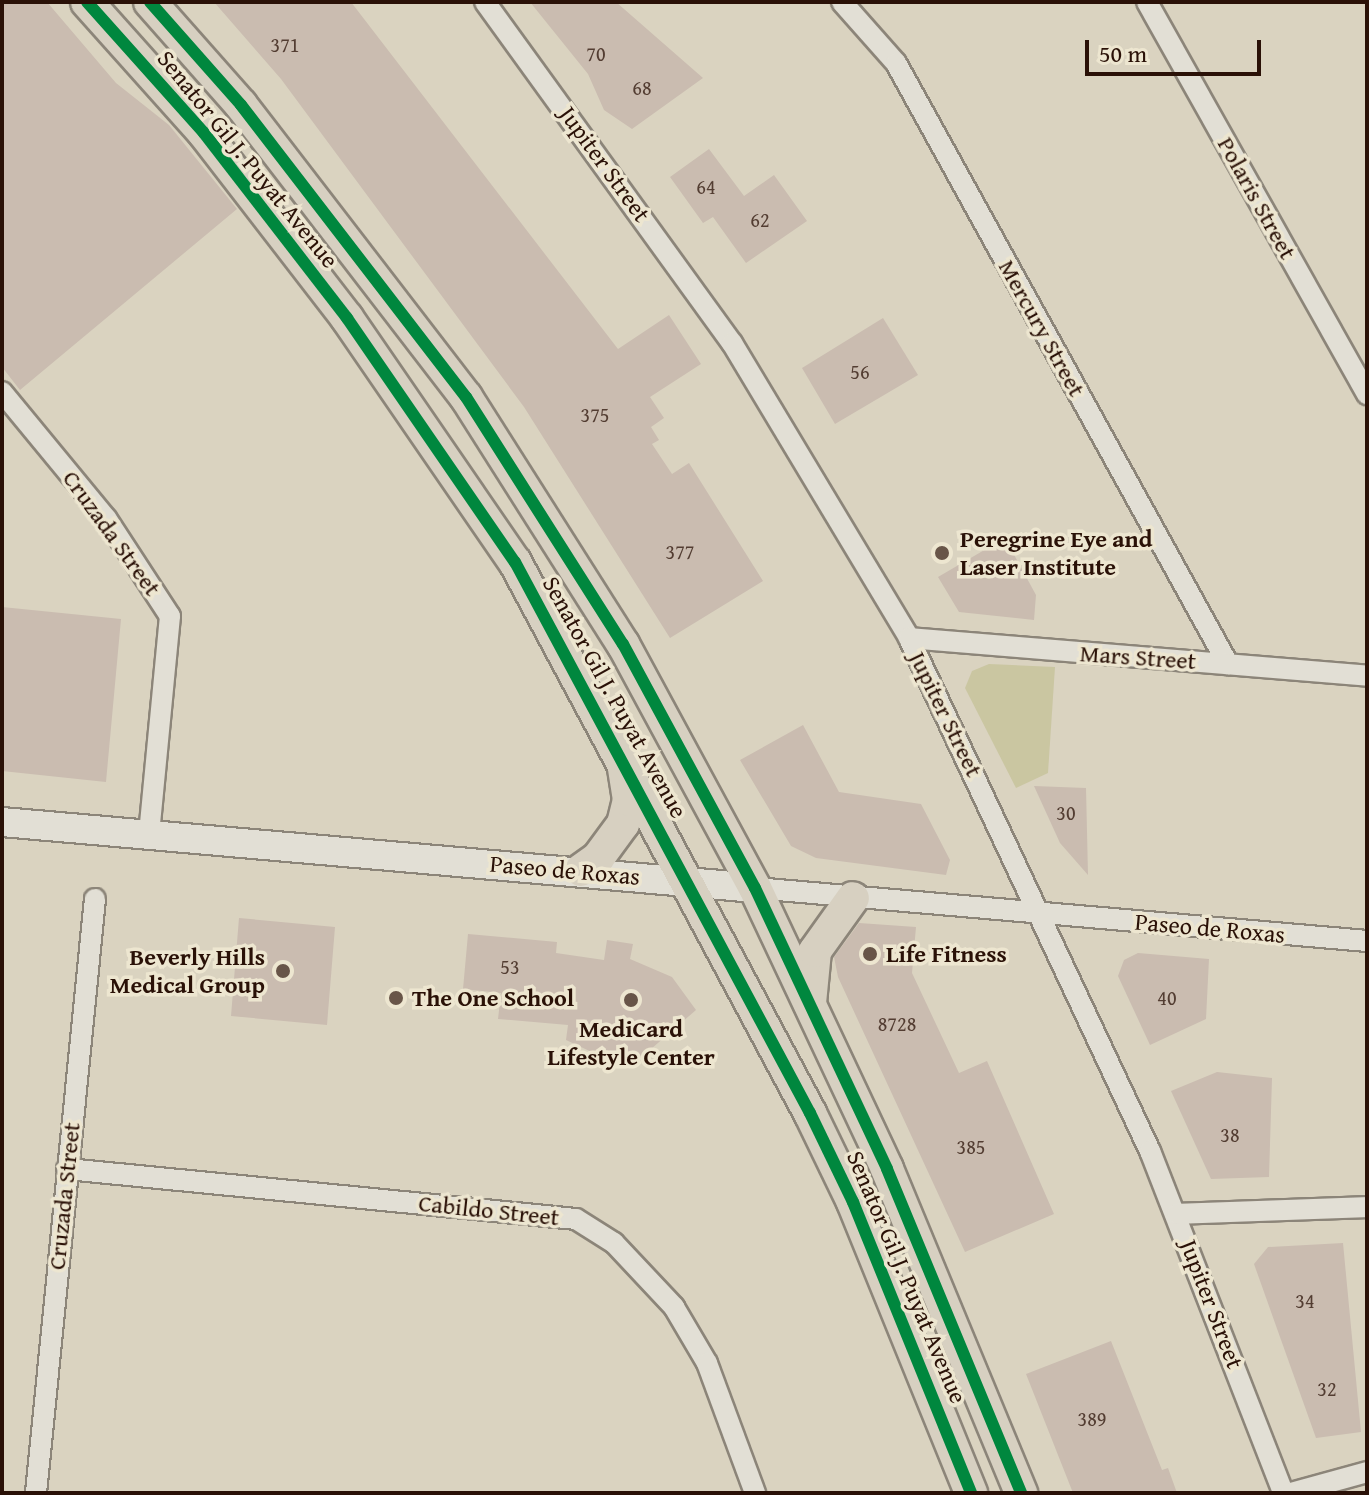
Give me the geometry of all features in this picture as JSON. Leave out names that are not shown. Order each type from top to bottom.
[{"type":"main road","name":"Senator Gil J. Puyat Avenue","points":[[87,2],[204,133],[347,318],[515,562],[690,882],[853,1202],[971,1493]]},
{"type":"main road","name":"Senator Gil J. Puyat Avenue","points":[[150,2],[241,105],[466,397],[623,644],[755,888],[899,1198],[1021,1493]]},
{"type":"main road","points":[[581,870],[606,850],[623,824],[627,776],[619,753]]},
{"type":"main road","name":"Paseo de Roxas","points":[[2,822],[581,870],[755,888]]},
{"type":"main road","points":[[810,1006],[815,951],[853,898]]},
{"type":"street","name":"Jupiter Street","points":[[485,2],[732,343],[909,638],[1177,1214],[1283,1493]]},
{"type":"street","name":"Mercury Street","points":[[842,2],[896,63],[1228,664]]},
{"type":"street","name":"Polaris Street","points":[[1147,2],[1367,394]]},
{"type":"street","name":"Cruzada Street","points":[[2,392],[106,518],[170,616],[149,836]]},
{"type":"street","name":"Mars Street","points":[[909,638],[1367,676]]},
{"type":"street","name":"Paseo de Roxas","points":[[755,888],[1367,941]]},
{"type":"street","name":"Cruzada Street","points":[[36,1493],[95,899]]},
{"type":"street","name":"Cabildo Street","points":[[67,1169],[576,1219],[614,1243],[674,1307],[707,1363],[755,1493]]},
{"type":"street","points":[[1177,1214],[1367,1207]]},
{"type":"street","points":[[1291,1493],[1367,1472]]},
{"type":"shaded area","points":[[989,664],[1055,667],[1048,773],[1016,788],[965,688],[972,671]]},
{"type":"building","points":[[2,2],[47,2],[116,83],[169,125],[237,209],[20,390],[2,367]]},
{"type":"building","points":[[214,2],[351,2],[618,349],[669,315],[701,364],[650,397],[664,418],[651,427],[659,440],[652,444],[672,474],[689,463],[763,581],[670,638],[524,407],[281,79]]},
{"type":"building","points":[[530,2],[616,2],[703,78],[632,129],[604,110],[588,74]]},
{"type":"building","points":[[709,149],[744,196],[774,175],[807,221],[746,263],[713,217],[703,223],[670,177]]},
{"type":"building","points":[[883,318],[918,375],[835,424],[802,368]]},
{"type":"building","points":[[1005,538],[1036,595],[1034,620],[959,612],[938,577]]},
{"type":"building","points":[[2,607],[121,619],[106,782],[2,771]]},
{"type":"building","points":[[803,725],[839,792],[921,804],[950,860],[946,875],[816,858],[791,846],[740,760]]},
{"type":"building","points":[[1034,786],[1086,788],[1088,875],[1060,843]]},
{"type":"building","name":"Beverly Hills Medical Group","points":[[239,918],[335,927],[327,1025],[231,1016]]},
{"type":"building","points":[[859,923],[916,927],[912,973],[959,1073],[987,1061],[1054,1214],[965,1252],[838,977],[834,957]]},
{"type":"building","points":[[468,934],[557,942],[556,953],[604,960],[607,940],[633,944],[630,959],[672,977],[696,1010],[628,1069],[566,1040],[568,1025],[498,1019],[501,993],[463,989]]},
{"type":"building","points":[[1138,953],[1209,959],[1206,1019],[1150,1045],[1118,976],[1124,960]]},
{"type":"building","points":[[1217,1072],[1272,1078],[1269,1177],[1211,1179],[1171,1091]]},
{"type":"building","points":[[1343,1243],[1361,1432],[1316,1438],[1254,1264],[1268,1247]]},
{"type":"building","points":[[1111,1341],[1162,1470],[1168,1468],[1177,1493],[1073,1493],[1026,1374]]},
{"type":"cycle path","points":[[87,2],[204,133],[347,318],[515,562],[810,1113],[853,1202],[971,1493]]},
{"type":"cycle path","points":[[150,2],[241,105],[466,397],[623,644],[755,888],[887,1169],[1021,1493]]},
{"type":"place","name":"Peregrine Eye and Laser Institute","points":[[942,553]]},
{"type":"place","name":"Life Fitness","points":[[870,954]]},
{"type":"place","name":"Beverly Hills Medical Group","points":[[283,971]]},
{"type":"place","name":"The One School","points":[[396,998]]},
{"type":"place","name":"MediCard Lifestyle Center","points":[[631,1000]]}]
